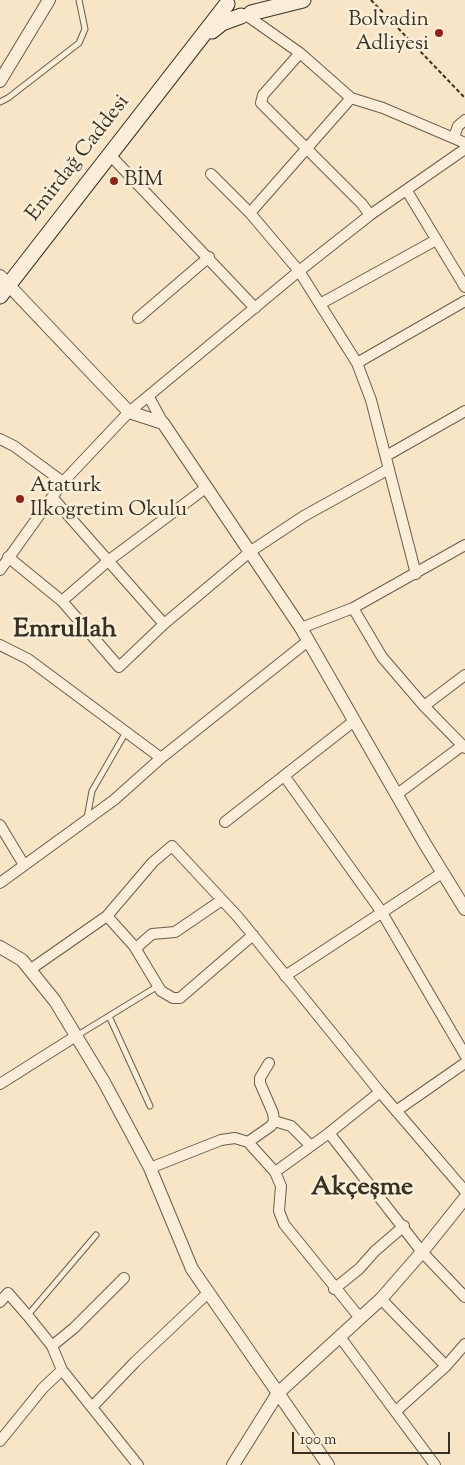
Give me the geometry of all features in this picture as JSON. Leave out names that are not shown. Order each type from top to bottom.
[{"type":"main road","points":[[192,49],[224,1],[231,11],[249,11],[303,0]]},
{"type":"main road","points":[[192,49],[222,23],[249,11]]},
{"type":"main road","name":"Emirdağ Caddesi","points":[[3,285],[110,155],[192,49]]},
{"type":"street","points":[[0,81],[3,67],[49,0]]},
{"type":"street","points":[[37,17],[56,0]]},
{"type":"street","points":[[249,11],[351,98],[383,108],[465,143]]},
{"type":"street","points":[[300,53],[263,95],[260,104],[362,204],[370,215]]},
{"type":"street","points":[[250,213],[351,98]]},
{"type":"street","points":[[454,137],[458,126],[465,120]]},
{"type":"street","points":[[0,570],[63,482],[130,412],[299,271],[370,215],[465,149]]},
{"type":"street","points":[[110,155],[209,257],[255,308]]},
{"type":"street","points":[[211,174],[250,213],[299,271],[357,362],[371,400],[416,574]]},
{"type":"street","points":[[407,191],[465,287]]},
{"type":"street","points":[[320,304],[436,240]]},
{"type":"street","points":[[138,318],[209,257]]},
{"type":"street","points":[[3,285],[130,412],[163,423]]},
{"type":"street","points":[[357,362],[465,301]]},
{"type":"street","points":[[149,397],[163,423],[251,551],[301,628],[396,794],[465,909]]},
{"type":"street","points":[[386,456],[465,411]]},
{"type":"street","points":[[0,439],[14,446],[63,482]]},
{"type":"street","points":[[8,557],[62,601],[119,667],[164,624],[251,551],[304,516],[389,469]]},
{"type":"street","points":[[62,601],[108,561],[207,487]]},
{"type":"street","points":[[52,497],[164,624]]},
{"type":"street","points":[[301,628],[352,608],[465,545]]},
{"type":"street","points":[[352,608],[382,657],[424,706],[464,747],[396,794]]},
{"type":"street","points":[[0,883],[114,800],[161,758],[308,641]]},
{"type":"street","points":[[0,645],[28,659],[161,758]]},
{"type":"street","points":[[424,706],[465,675]]},
{"type":"street","points":[[225,822],[285,777],[354,721]]},
{"type":"street","points":[[285,777],[381,911],[465,1055]]},
{"type":"street","points":[[0,825],[24,865]]},
{"type":"street","points":[[31,970],[107,916],[153,862],[172,846],[253,935],[380,1092],[465,1191]]},
{"type":"street","points":[[285,976],[442,872]]},
{"type":"street","points":[[136,948],[152,934],[175,932],[222,900]]},
{"type":"street","points":[[107,916],[136,948],[158,986],[169,997],[180,998],[253,935]]},
{"type":"street","points":[[0,947],[22,960],[55,1001],[104,1082],[150,1168],[192,1269],[328,1465]]},
{"type":"street","points":[[0,1084],[76,1036]]},
{"type":"street","points":[[248,1142],[271,1126],[274,1121],[273,1113],[260,1083],[260,1078],[269,1063]]},
{"type":"street","points":[[396,1111],[465,1063]]},
{"type":"street","points":[[275,1172],[329,1133],[380,1092]]},
{"type":"street","points":[[274,1121],[291,1126],[311,1146]]},
{"type":"street","points":[[329,1133],[404,1226],[422,1252],[465,1297]]},
{"type":"street","points":[[150,1168],[228,1138],[242,1139],[248,1142],[275,1172],[281,1186],[279,1211],[284,1224],[334,1289],[360,1318]]},
{"type":"street","points":[[233,1465],[278,1393],[381,1299],[465,1198]]},
{"type":"street","points":[[334,1289],[360,1269],[375,1251],[404,1226]]},
{"type":"street","points":[[52,1346],[74,1328],[124,1278]]},
{"type":"street","points":[[93,1406],[135,1362],[209,1292]]},
{"type":"street","points":[[0,1302],[8,1293],[28,1316],[52,1346],[62,1370],[93,1406],[138,1465]]},
{"type":"street","points":[[381,1299],[421,1343],[446,1366]]},
{"type":"street","points":[[340,1337],[435,1465]]},
{"type":"street","points":[[396,1410],[446,1366],[465,1344]]},
{"type":"street","points":[[0,1441],[43,1388],[62,1370]]},
{"type":"lane","points":[[0,102],[8,98],[80,43],[85,29],[79,0]]},
{"type":"lane","points":[[87,819],[92,791],[126,731]]},
{"type":"lane","points":[[76,1036],[158,986]]},
{"type":"lane","points":[[109,1016],[150,1106]]},
{"type":"lane","points":[[28,1316],[96,1236]]},
{"type":"path","points":[[371,0],[465,98]]},
{"type":"place","name":"Bolvadin Adliyesi","points":[[439,33]]},
{"type":"place","name":"BİM","points":[[114,181]]},
{"type":"place","name":"Ataturk Ilkogretim Okulu","points":[[20,499]]},
{"type":"district","name":"Emrullah","points":[[65,632]]},
{"type":"district","name":"Akçeşme","points":[[362,1190]]}]
